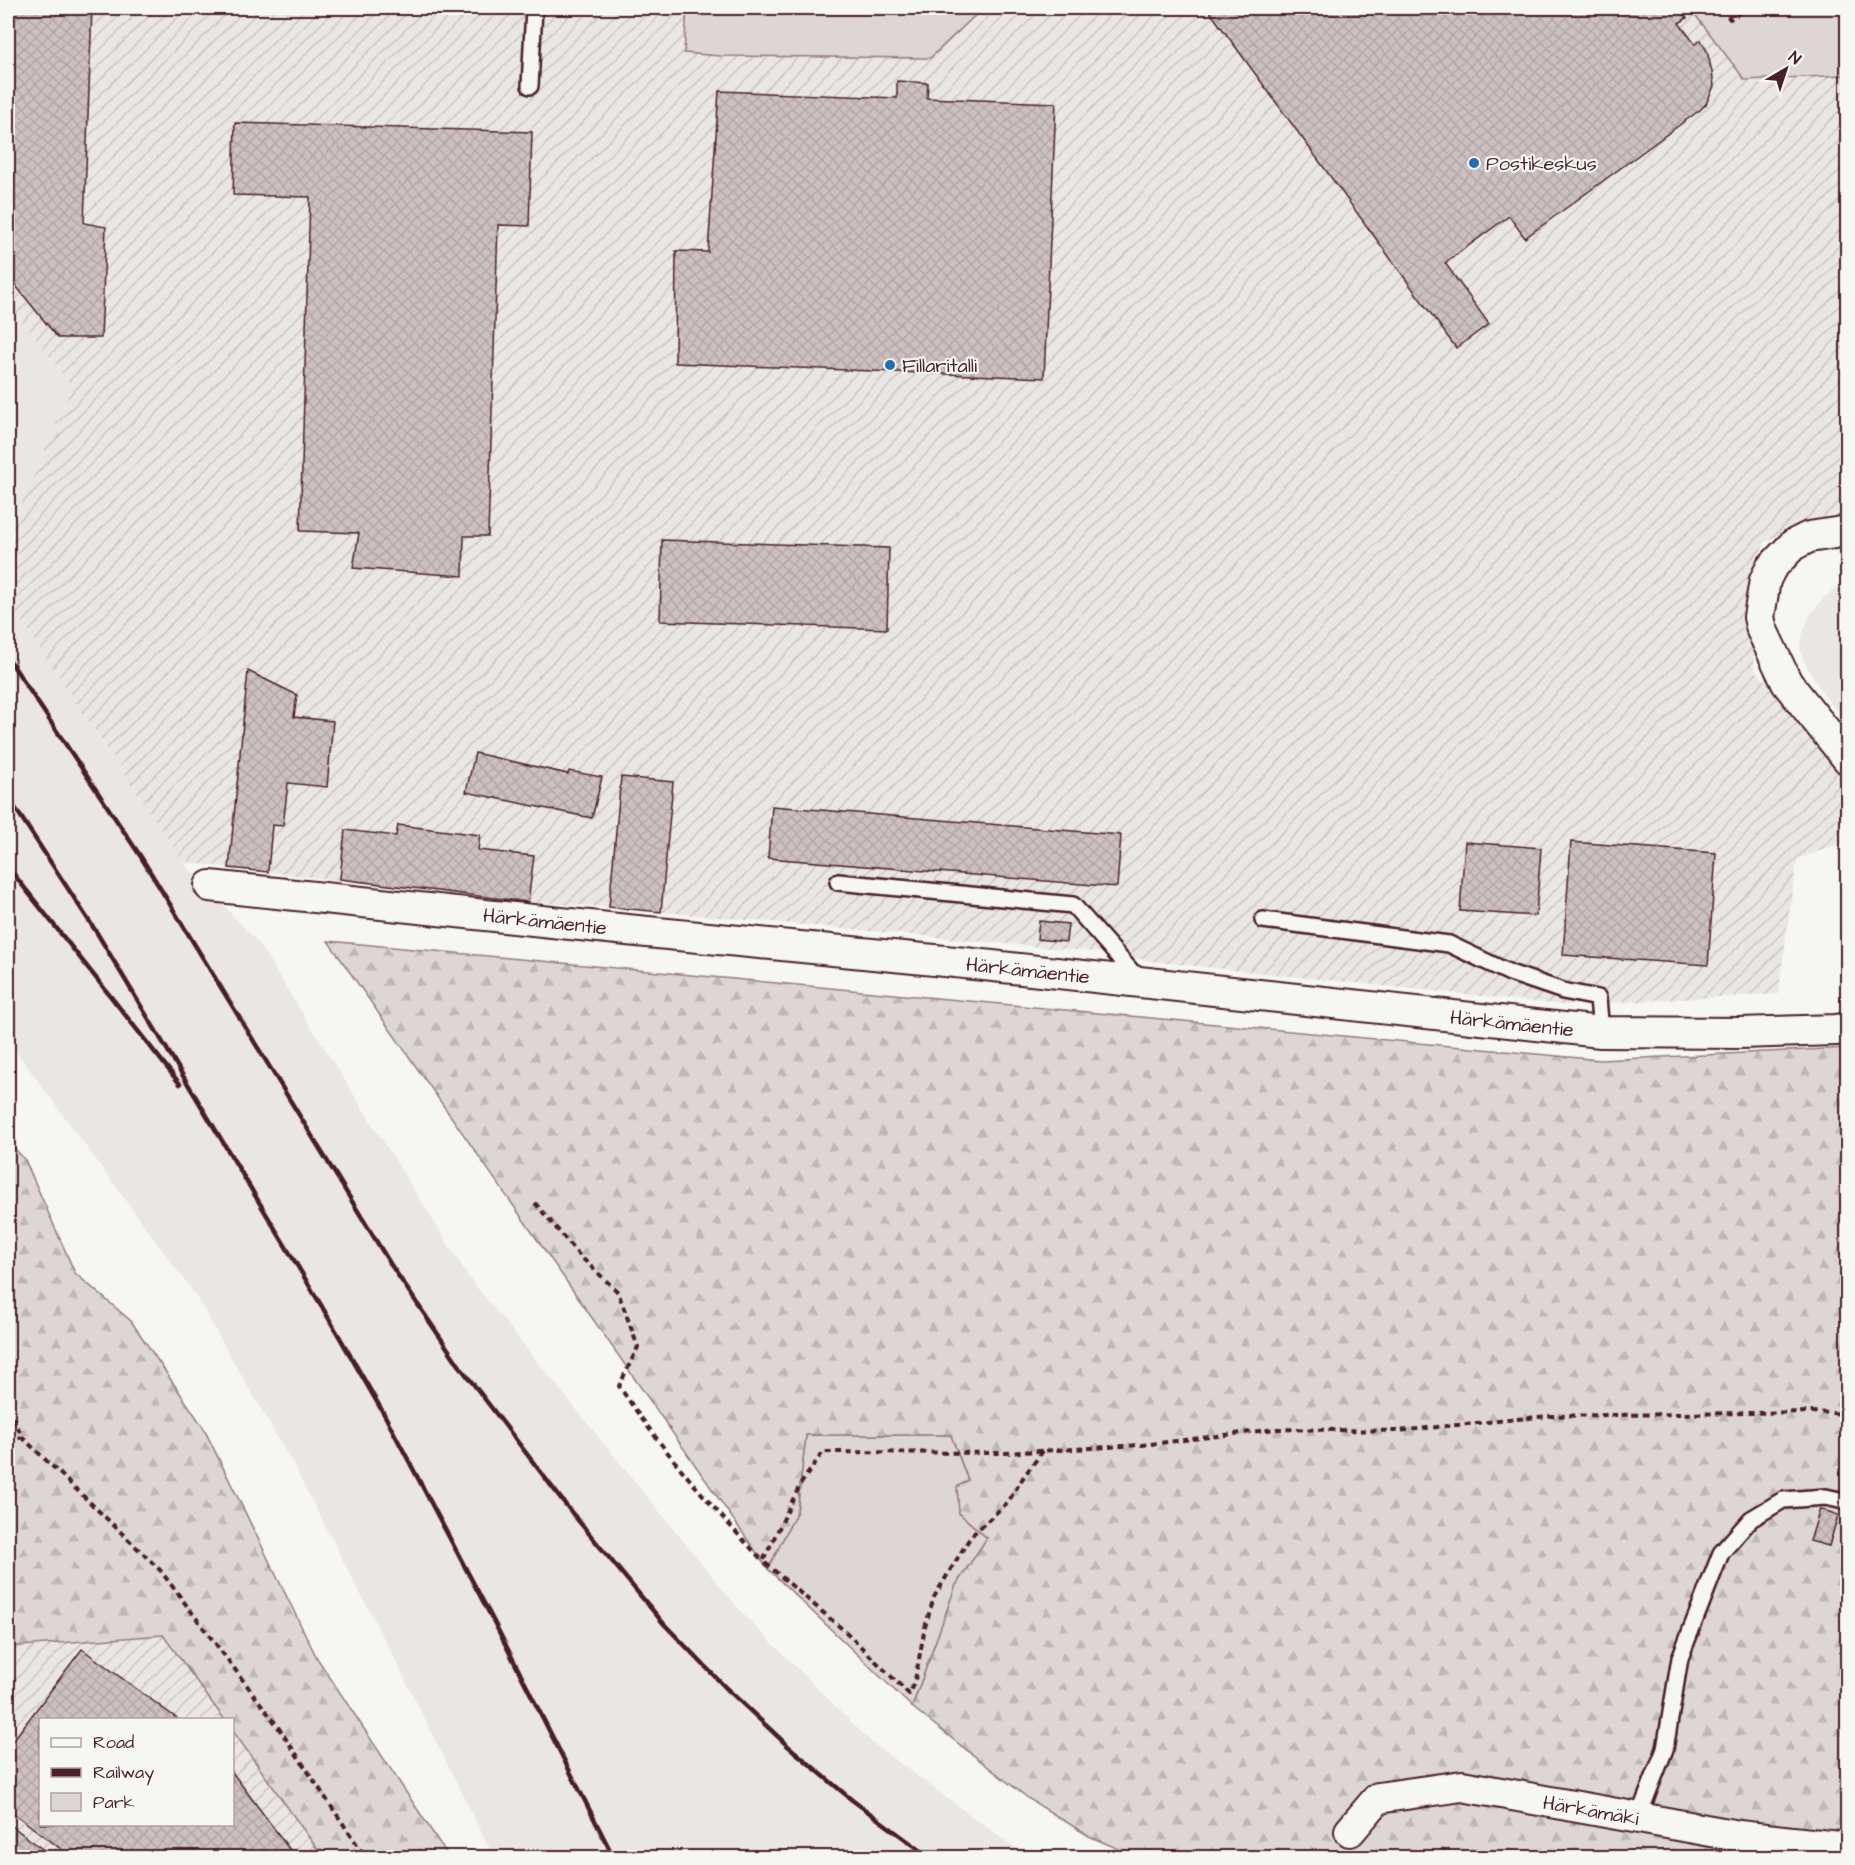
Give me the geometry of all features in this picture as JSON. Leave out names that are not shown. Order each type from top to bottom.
[{"type":"street","points":[[1848,531],[1809,537],[1793,545],[1771,568],[1765,580],[1760,617],[1762,630],[1787,683],[1848,759]]},
{"type":"street","name":"Härkämäentie","points":[[210,886],[965,963],[1601,1032],[1740,1033],[1848,1028]]},
{"type":"street","name":"Härkämäki","points":[[1350,1831],[1378,1798],[1462,1786],[1739,1836],[1848,1848]]},
{"type":"lane","points":[[530,86],[534,8]]},
{"type":"lane","points":[[838,882],[1073,905],[1142,983]]},
{"type":"lane","points":[[1263,920],[1449,944],[1510,973],[1563,991],[1598,998],[1601,1032]]},
{"type":"lane","points":[[1638,1818],[1665,1749],[1680,1658],[1721,1553],[1751,1520],[1782,1500],[1826,1497],[1848,1502]]},
{"type":"path","points":[[1721,8],[1730,19],[1747,8]]},
{"type":"path","points":[[535,1203],[579,1255],[618,1292],[638,1347],[618,1386],[645,1425],[725,1522],[763,1561],[847,1633],[909,1694],[915,1680],[925,1627],[934,1598],[971,1536],[1008,1502],[1043,1451]]},
{"type":"path","points":[[8,1408],[23,1438],[160,1570],[276,1724],[366,1857]]},
{"type":"path","points":[[763,1561],[800,1485],[823,1452],[1005,1453],[1142,1445],[1276,1429],[1397,1431],[1548,1416],[1812,1412],[1848,1414]]},
{"type":"path","points":[[8,1436],[23,1438]]},
{"type":"shaded area","points":[[8,8],[1690,8],[1745,80],[1847,75],[1847,512],[1806,520],[1765,542],[1747,583],[1755,670],[1847,768],[1847,841],[1797,859],[1778,994],[1563,1005],[1159,962],[1096,952],[609,907],[528,902],[183,862],[8,601],[8,536],[72,386],[8,303]]},
{"type":"shaded area","points":[[8,303],[72,386],[8,536]]},
{"type":"shaded area","points":[[1848,585],[1847,724],[1823,694],[1804,661],[1800,648],[1804,629],[1811,614],[1823,598],[1839,587]]},
{"type":"shaded area","points":[[8,601],[183,862],[258,943],[470,1279],[742,1613],[872,1743],[1030,1857],[494,1857],[294,1466],[194,1293],[8,1040]]},
{"type":"shaded area","points":[[163,1635],[223,1718],[39,1718],[39,1826],[234,1826],[234,1732],[323,1857],[8,1858],[8,1647]]},
{"type":"green space","points":[[687,8],[983,8],[930,58],[720,56],[684,53]]},
{"type":"green space","points":[[1690,8],[1847,8],[1847,75],[1745,80]]},
{"type":"green space","points":[[328,941],[1601,1060],[1847,1048],[1847,1857],[1139,1858],[1089,1836],[1029,1799],[912,1707],[956,1585],[987,1538],[959,1513],[957,1487],[968,1480],[951,1435],[806,1435],[797,1511],[768,1569]]},
{"type":"green space","points":[[8,1141],[25,1160],[75,1273],[131,1321],[203,1427],[317,1658],[449,1857],[323,1857],[234,1732],[234,1718],[223,1718],[163,1635],[8,1647]]},
{"type":"green space","points":[[806,1435],[951,1435],[968,1481],[959,1513],[987,1538],[956,1585],[912,1707],[768,1569],[797,1511]]},
{"type":"building","points":[[8,8],[92,8],[84,223],[106,227],[101,338],[58,338],[8,276]]},
{"type":"building","name":"Postikeskus","points":[[1207,8],[1679,8],[1687,18],[1679,23],[1695,44],[1701,40],[1707,51],[1714,86],[1706,104],[1700,110],[1525,238],[1509,216],[1445,263],[1489,324],[1456,348]]},
{"type":"building","points":[[897,81],[928,83],[927,98],[1056,103],[1044,378],[675,363],[676,251],[708,252],[719,91],[897,98]]},
{"type":"building","points":[[235,123],[532,132],[529,226],[498,225],[488,536],[464,536],[463,576],[353,568],[359,533],[300,531],[310,197],[233,195]]},
{"type":"building","points":[[662,540],[889,548],[887,629],[660,621]]},
{"type":"building","points":[[248,671],[297,695],[294,717],[333,721],[327,787],[288,783],[283,826],[272,825],[268,872],[229,868]]},
{"type":"building","points":[[475,753],[568,774],[569,771],[602,777],[592,818],[466,792]]},
{"type":"building","points":[[621,777],[673,782],[661,912],[609,907]]},
{"type":"building","points":[[772,806],[1121,835],[1117,887],[768,858]]},
{"type":"building","points":[[398,825],[480,835],[478,850],[534,856],[528,902],[340,879],[345,830],[396,836]]},
{"type":"building","points":[[1465,842],[1541,848],[1536,916],[1460,911]]},
{"type":"building","points":[[1571,842],[1716,853],[1708,965],[1563,955]]},
{"type":"building","points":[[1039,921],[1068,924],[1066,942],[1037,939]]},
{"type":"building","points":[[1820,1509],[1838,1515],[1829,1546],[1810,1541]]},
{"type":"building","points":[[82,1649],[176,1718],[39,1718],[39,1826],[234,1826],[234,1775],[296,1858],[73,1858],[8,1809],[8,1747]]},
{"type":"building","points":[[8,1823],[54,1858],[8,1858]]},
{"type":"railway","points":[[8,658],[141,857],[391,1265],[461,1368],[572,1513],[664,1624],[726,1688],[788,1746],[852,1800],[931,1858]]},
{"type":"railway","points":[[8,797],[97,933],[384,1414],[494,1622],[614,1858]]},
{"type":"railway","points":[[8,867],[180,1084]]},
{"type":"place","name":"Postikeskus","points":[[1474,163]]},
{"type":"place","name":"Fillaritalli","points":[[890,365]]}]
